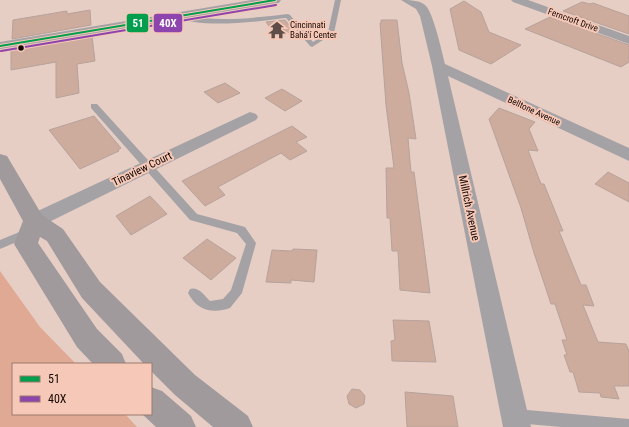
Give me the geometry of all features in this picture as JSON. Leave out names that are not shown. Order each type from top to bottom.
[{"type":"main road","points":[[0,161],[36,226],[55,235],[91,290],[185,385],[236,427]]},
{"type":"main road","points":[[36,226],[26,244],[87,338],[111,363]]},
{"type":"main road","points":[[152,403],[180,427]]},
{"type":"street","points":[[0,46],[275,0]]},
{"type":"street","name":"Millrich Avenue","points":[[407,0],[424,11],[439,66],[515,422]]},
{"type":"street","name":"Ferncroft Drive","points":[[517,0],[629,40]]},
{"type":"street","name":"Belltone Avenue","points":[[439,66],[629,155]]},
{"type":"street","name":"Tinaview Court","points":[[36,226],[148,166],[250,117]]},
{"type":"lane","points":[[180,16],[191,19],[216,20],[288,16],[312,45],[331,33],[338,0]]},
{"type":"lane","points":[[94,106],[194,217],[240,230],[251,243],[236,293],[226,304],[208,306],[194,293]]},
{"type":"lane","points":[[0,246],[36,226]]},
{"type":"lane","points":[[515,422],[629,426]]},
{"type":"shaded area","points":[[0,271],[40,327],[75,363],[12,363],[12,415],[126,415],[137,427],[0,427]]},
{"type":"building","points":[[464,1],[481,12],[489,32],[521,45],[491,64],[459,50],[450,9]]},
{"type":"building","points":[[582,2],[590,4],[593,3],[629,16],[629,34],[563,11]]},
{"type":"building","points":[[90,10],[91,25],[12,39],[13,20],[67,11],[67,14]]},
{"type":"building","points":[[550,17],[629,45],[629,62],[621,67],[525,29]]},
{"type":"building","points":[[285,20],[296,33],[276,36],[266,22]]},
{"type":"building","points":[[381,20],[397,20],[402,63],[409,93],[416,139],[408,138],[411,172],[414,172],[430,293],[400,290],[398,251],[392,251],[390,218],[387,218],[386,168],[394,168],[386,105]]},
{"type":"building","points":[[92,36],[95,61],[77,64],[79,93],[56,98],[56,62],[11,70],[11,50]]},
{"type":"building","points":[[225,83],[240,93],[218,103],[204,92]]},
{"type":"building","points":[[282,89],[302,101],[285,111],[265,98]]},
{"type":"building","points":[[499,108],[535,122],[529,129],[538,151],[528,150],[541,184],[544,184],[563,231],[559,231],[581,285],[586,285],[594,306],[583,305],[598,342],[626,344],[629,351],[629,386],[614,386],[619,399],[601,397],[600,393],[579,392],[573,372],[570,372],[564,355],[567,355],[562,340],[567,340],[555,304],[551,304],[521,208],[489,119]]},
{"type":"building","points":[[94,116],[121,148],[118,150],[119,151],[80,169],[49,130]]},
{"type":"building","points":[[292,126],[307,137],[296,142],[307,151],[290,160],[281,153],[218,187],[225,195],[205,206],[182,181]]},
{"type":"building","points":[[608,172],[629,183],[629,202],[595,184]]},
{"type":"building","points":[[150,196],[167,214],[131,235],[116,216]]},
{"type":"building","points":[[207,239],[236,258],[211,280],[183,258]]},
{"type":"building","points":[[293,249],[317,250],[314,282],[291,280],[291,283],[266,282],[272,250],[292,251]]},
{"type":"building","points":[[393,320],[429,321],[436,362],[392,361],[391,341],[395,340]]},
{"type":"building","points":[[352,389],[360,390],[365,396],[364,404],[356,408],[349,404],[347,396]]},
{"type":"building","points":[[405,392],[453,396],[458,427],[407,427]]},
{"type":"transit line","name":"51","points":[[0,46],[275,0]]},
{"type":"transit line","name":"40X","points":[[1,51],[276,5]]},
{"type":"place","name":"Cincinnati Bahá'í Center","points":[[277,30]]}]
